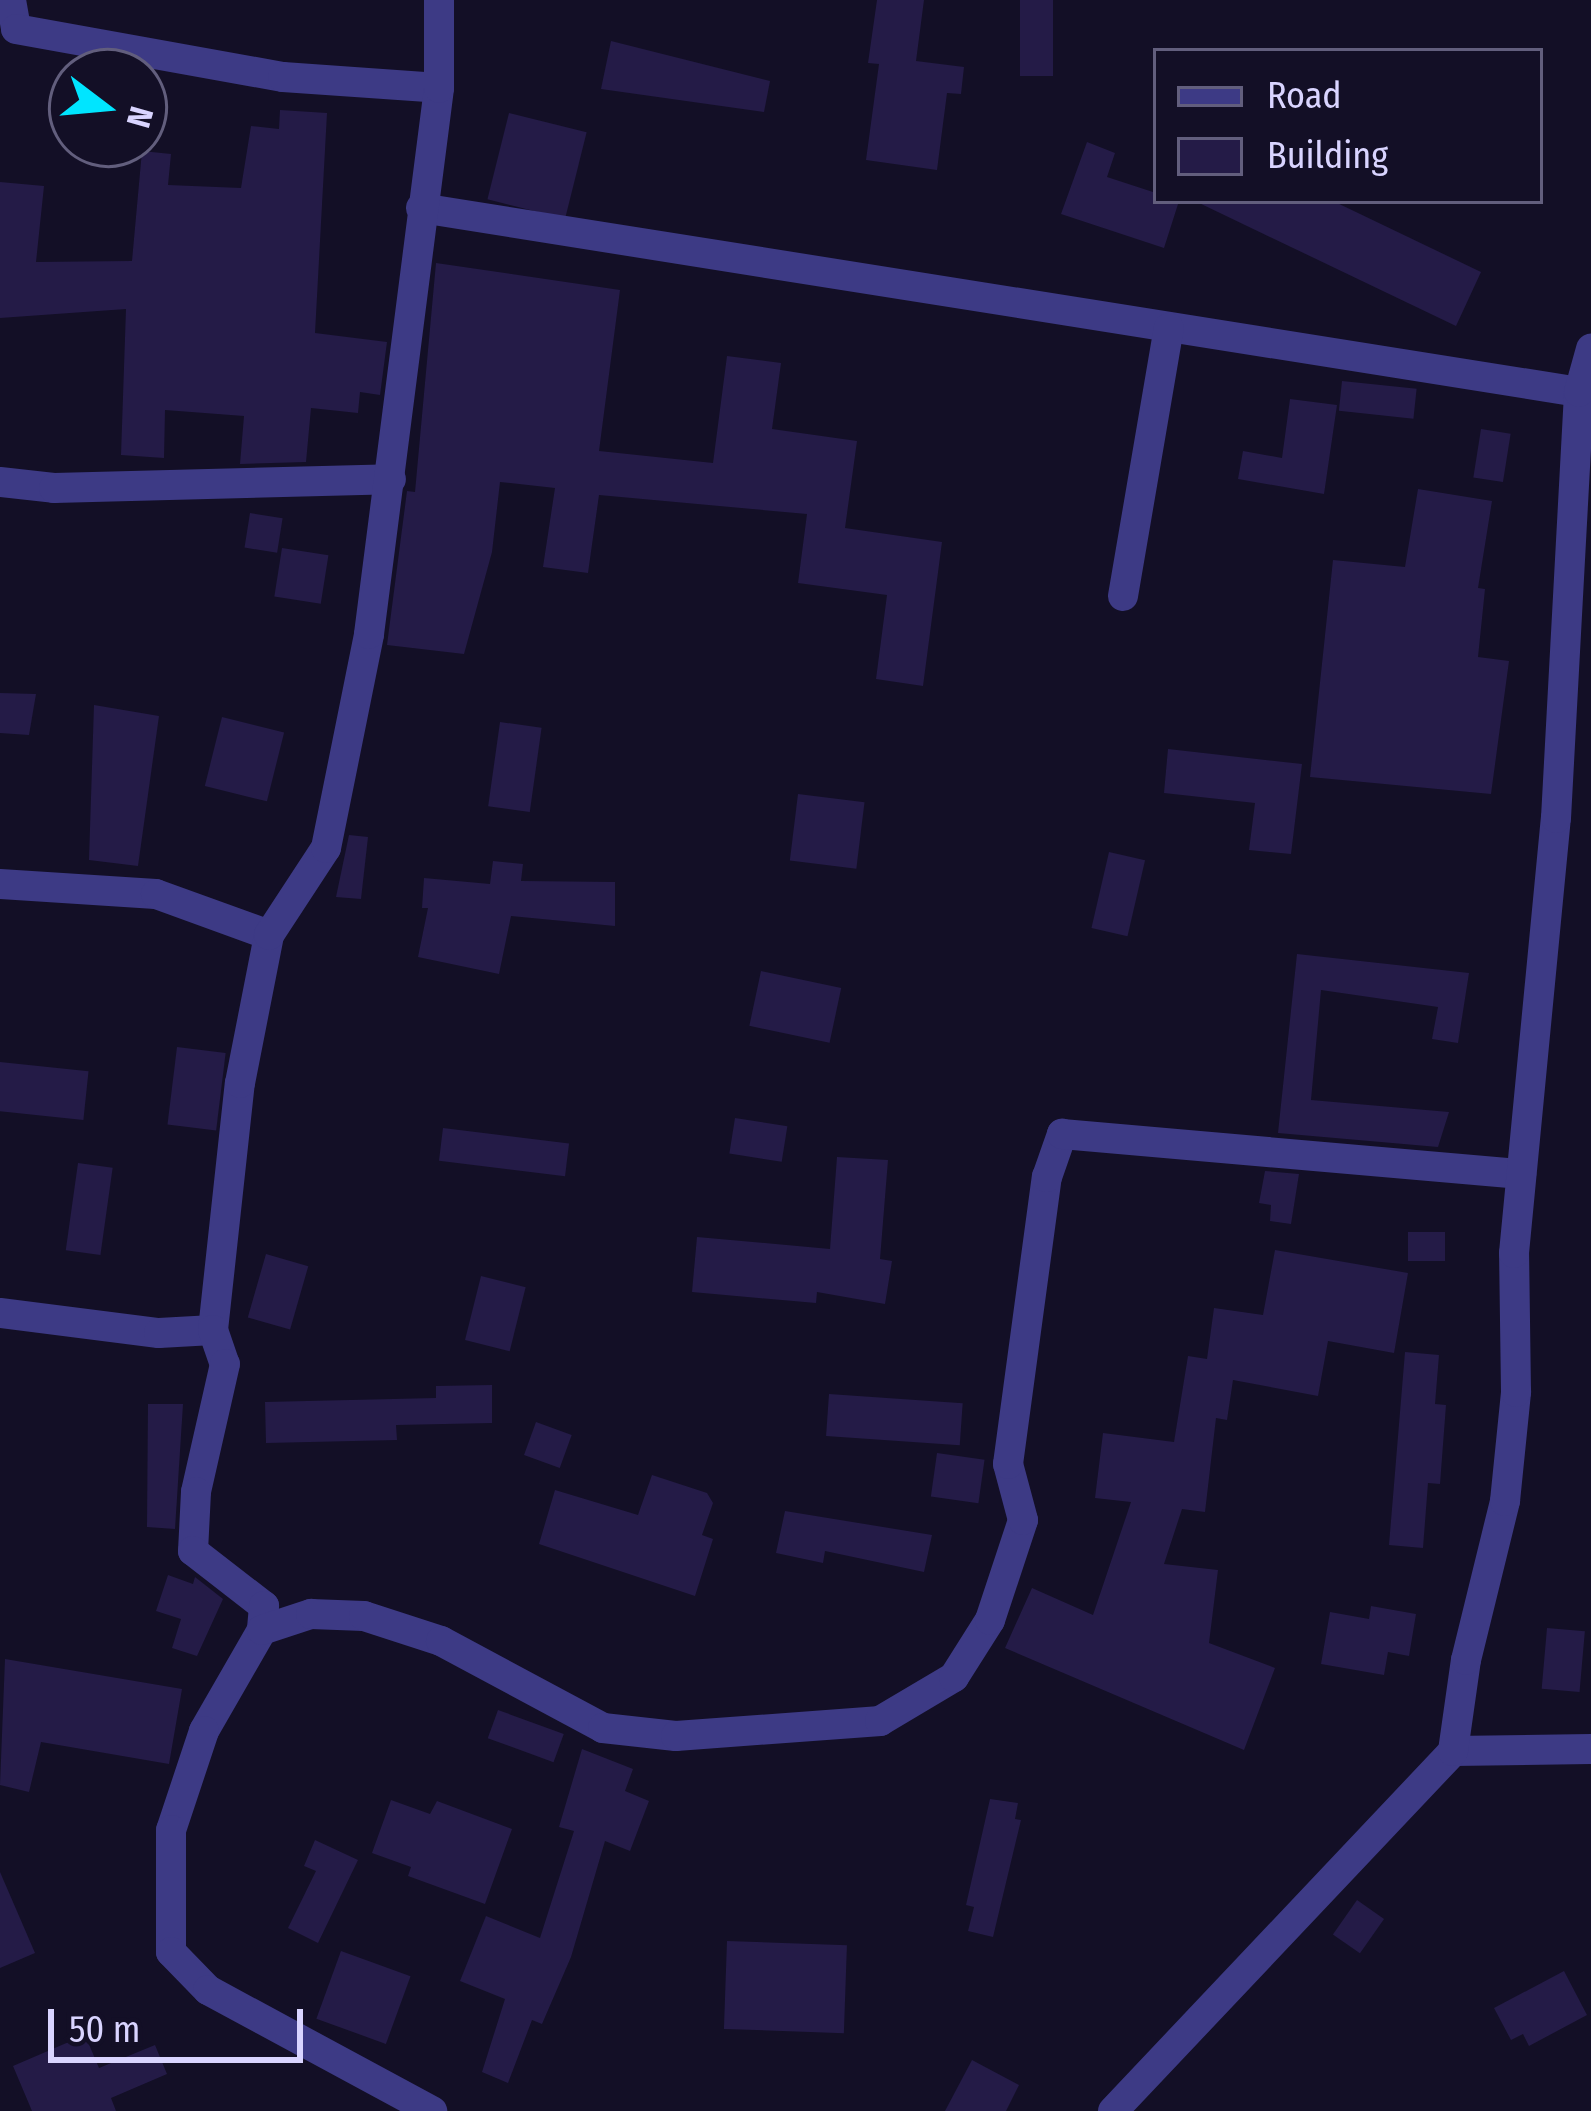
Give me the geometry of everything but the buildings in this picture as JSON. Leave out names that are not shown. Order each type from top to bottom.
[{"type":"street","points":[[432,2111],[208,1990],[171,1952],[171,1830],[204,1731],[262,1630],[264,1606],[193,1551],[196,1492],[225,1364],[213,1330],[240,1083],[268,935],[326,848],[391,479],[439,88],[439,0]]},
{"type":"street","points":[[9,19],[283,77],[439,88]]},
{"type":"street","points":[[421,208],[1579,392]]},
{"type":"street","points":[[1123,596],[1169,328]]},
{"type":"street","points":[[1113,2111],[1453,1751],[1466,1660],[1505,1502],[1521,1174],[1556,818],[1579,392],[1591,349]]},
{"type":"street","points":[[0,482],[54,488],[391,479]]},
{"type":"street","points":[[0,884],[156,894],[268,935]]},
{"type":"street","points":[[262,1630],[311,1614],[364,1616],[441,1640],[603,1727],[676,1736],[880,1721],[954,1677],[990,1620],[1024,1520],[1008,1464],[1047,1177],[1062,1134],[1521,1174]]},
{"type":"street","points":[[0,1313],[159,1333],[213,1330]]},
{"type":"street","points":[[1453,1751],[1591,1749]]}]
